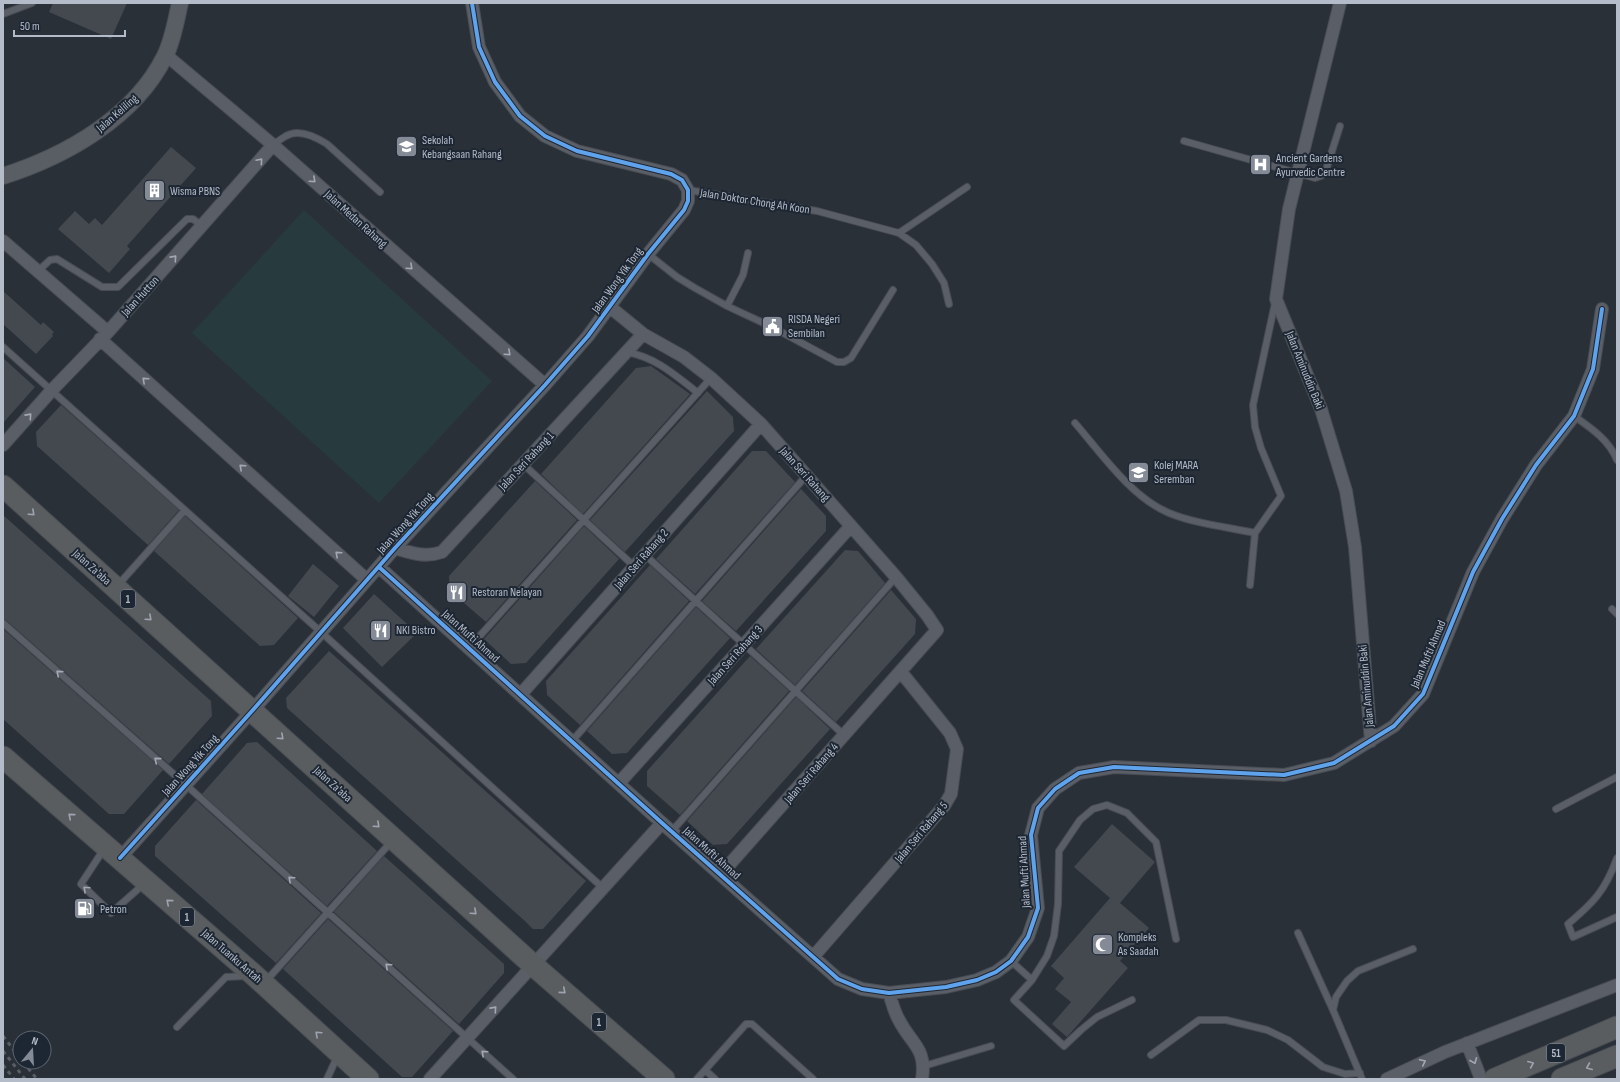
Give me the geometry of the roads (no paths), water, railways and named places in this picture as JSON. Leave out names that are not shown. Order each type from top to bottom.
[{"type":"highway","name":"Jalan Za'aba","points":[[3,486],[533,965],[664,1079]]},
{"type":"highway","name":"Jalan Tuanku Antah","points":[[3,757],[259,980],[368,1079]]},
{"type":"highway","name":"51","points":[[1495,1079],[1617,1027]]},
{"type":"highway","name":"51","points":[[1562,1079],[1617,1056]]},
{"type":"street","name":"Jalan Keliling","points":[[3,176],[65,150],[103,127],[130,105],[150,82],[166,55],[180,3]]},
{"type":"street","name":"Jalan Doktor Chong Ah Koon","points":[[472,3],[479,47],[495,82],[520,116],[545,136],[578,151],[671,174],[682,180],[688,190]]},
{"type":"street","points":[[1276,300],[1289,209],[1340,3]]},
{"type":"street","name":"Jalan Medan Rahang","points":[[166,55],[273,145],[545,385]]},
{"type":"street","name":"Jalan Hutton","points":[[3,445],[52,390],[104,336],[273,145]]},
{"type":"street","name":"Jalan Wong Yik Tong","points":[[112,852],[186,785],[322,633],[395,548],[588,336],[648,254],[684,210],[688,201],[688,190]]},
{"type":"street","points":[[3,241],[38,271],[104,336],[367,580]]},
{"type":"street","name":"Jalan Aminuddin Baki","points":[[1276,300],[1321,409],[1346,491],[1355,547],[1371,741]]},
{"type":"street","name":"Jalan Seri Rahang","points":[[610,307],[643,334],[684,357],[711,378],[761,424],[896,577],[927,615],[937,630],[902,672]]},
{"type":"street","name":"Jalan Mufti Ahmad","points":[[379,567],[838,979],[862,989],[889,993],[946,987],[977,980],[996,972],[1011,961],[1028,937],[1038,908],[1031,835],[1038,808],[1055,789],[1079,773],[1114,766],[1284,775],[1334,763],[1394,726],[1423,694],[1473,572],[1502,518],[1536,465],[1574,416],[1593,369],[1602,309]]},
{"type":"street","name":"Jalan Seri Rahang 1","points":[[395,548],[416,554],[431,556],[442,552],[643,334]]},
{"type":"street","name":"Jalan Seri Rahang 2","points":[[521,694],[761,424]]},
{"type":"street","name":"Jalan Seri Rahang 3","points":[[619,783],[851,526]]},
{"type":"street","name":"Jalan Seri Rahang 4","points":[[721,874],[902,672]]},
{"type":"street","name":"Jalan Seri Rahang 5","points":[[813,957],[944,806],[951,794],[957,749],[950,733],[902,672]]},
{"type":"street","points":[[430,1079],[603,888],[667,827]]},
{"type":"street","points":[[1387,1079],[1467,1043],[1617,985]]},
{"type":"street","points":[[889,993],[899,1020],[917,1046],[924,1066],[922,1079]]},
{"type":"street","points":[[1467,1043],[1481,1079]]},
{"type":"lane","points":[[3,14],[32,3]]},
{"type":"lane","points":[[1184,141],[1315,178],[1321,176],[1326,170],[1340,126]]},
{"type":"lane","points":[[273,145],[287,135],[298,132],[318,138],[327,144],[380,192]]},
{"type":"lane","points":[[899,233],[967,187]]},
{"type":"lane","name":"Jalan Doktor Chong Ah Koon","points":[[688,190],[817,212],[899,233],[916,245],[932,264],[944,283],[949,304]]},
{"type":"lane","points":[[38,271],[50,260],[57,259],[102,287],[118,287],[187,219],[193,219],[202,226]]},
{"type":"lane","points":[[727,306],[742,275],[748,253]]},
{"type":"lane","points":[[648,254],[677,277],[727,306],[772,327],[837,362],[844,362],[851,358],[894,290]]},
{"type":"lane","points":[[1250,585],[1255,533],[1281,496],[1260,448],[1255,427],[1253,405],[1276,300]]},
{"type":"lane","points":[[3,347],[322,633],[603,888]]},
{"type":"lane","points":[[627,352],[639,354],[655,360],[698,393]]},
{"type":"lane","points":[[469,648],[711,378]]},
{"type":"lane","points":[[1574,416],[1598,433],[1613,450],[1617,460]]},
{"type":"lane","points":[[1075,422],[1128,483],[1144,497],[1168,513],[1190,520],[1255,533]]},
{"type":"lane","points":[[523,464],[634,567]]},
{"type":"lane","points":[[572,741],[806,476]]},
{"type":"lane","points":[[116,588],[185,510]]},
{"type":"lane","points":[[645,556],[844,735]]},
{"type":"lane","points":[[667,827],[795,691],[896,577]]},
{"type":"lane","points":[[1612,609],[1617,614]]},
{"type":"lane","points":[[3,624],[186,785],[513,1079]]},
{"type":"lane","points":[[1556,809],[1617,777]]},
{"type":"lane","points":[[1132,1000],[1097,1017],[1064,1046],[1014,1000],[1032,980],[1048,956],[1054,936],[1058,904],[1059,851],[1080,820],[1093,809],[1107,805],[1127,813],[1156,842],[1176,939]]},
{"type":"lane","points":[[177,1027],[226,977],[259,980],[328,913],[394,839]]},
{"type":"lane","points":[[112,852],[80,884],[111,912],[146,882]]},
{"type":"lane","points":[[1617,858],[1605,887],[1590,906],[1568,924],[1573,937],[1617,917]]},
{"type":"lane","points":[[1298,933],[1361,1076]]},
{"type":"lane","points":[[1333,1010],[1336,997],[1347,981],[1358,971],[1413,949]]},
{"type":"lane","points":[[1011,961],[1032,980]]},
{"type":"lane","points":[[1151,1055],[1199,1020],[1226,1020],[1274,1033],[1288,1040],[1323,1067],[1345,1074],[1361,1076]]},
{"type":"lane","points":[[697,1079],[746,1024],[752,1024],[813,1079]]},
{"type":"lane","points":[[924,1066],[990,1046]]},
{"type":"lane","points":[[327,1079],[339,1053]]},
{"type":"lane","points":[[705,1070],[715,1079]]},
{"type":"railway","points":[[3,1036],[12,1048]]},
{"type":"railway","points":[[3,1051],[25,1079]]},
{"type":"railway","points":[[3,1065],[14,1079]]},
{"type":"railway","points":[[30,1070],[37,1079]]},
{"type":"place","name":"Sekolah Kebangsaan Rahang","points":[[407,147]]},
{"type":"place","name":"Ancient Gardens Ayurvedic Centre","points":[[1261,165]]},
{"type":"place","name":"Wisma PBNS","points":[[154,191]]},
{"type":"place","name":"RISDA Negeri Sembilan","points":[[773,326]]},
{"type":"place","name":"Kolej MARA Seremban","points":[[1138,472]]},
{"type":"place","name":"Restoran Nelayan","points":[[457,592]]},
{"type":"place","name":"NKI Bistro","points":[[380,630]]},
{"type":"place","name":"Petron","points":[[85,909]]},
{"type":"place","name":"Kompleks As Saadah","points":[[1102,944]]}]
